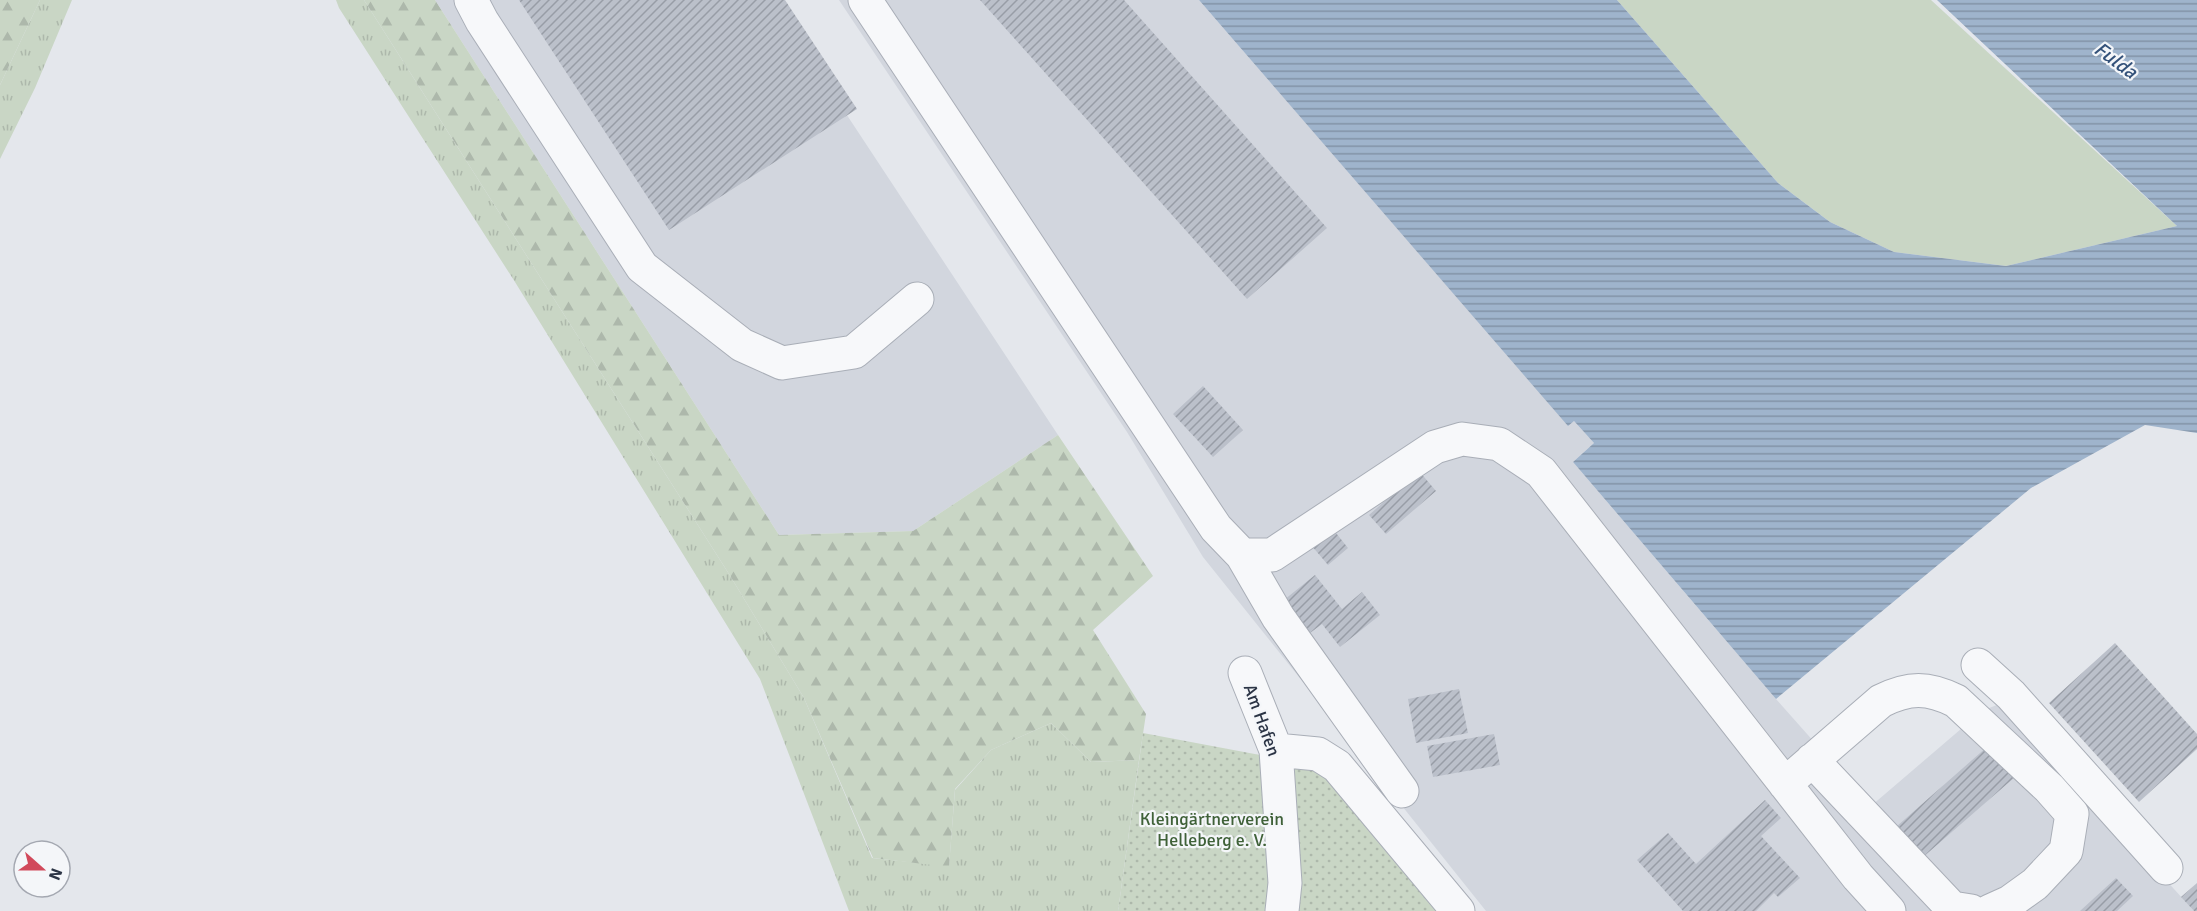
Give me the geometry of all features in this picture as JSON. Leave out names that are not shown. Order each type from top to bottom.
[{"type":"lane","points":[[471,0],[482,21],[642,267],[742,345],[782,363],[854,352],[917,299]]},
{"type":"lane","points":[[865,0],[1216,528],[1242,555],[1278,617],[1402,790]]},
{"type":"lane","points":[[1242,555],[1272,555],[1435,447],[1462,439],[1499,444],[1541,472],[1858,877],[1889,911]]},
{"type":"lane","points":[[1978,665],[2011,695],[2166,868]]},
{"type":"lane","name":"Am Hafen","points":[[1245,673],[1276,750],[1285,883],[1282,911]]},
{"type":"lane","points":[[1785,784],[1881,701],[1898,692],[1913,689],[1925,690],[1943,694],[1956,701],[2049,788],[2072,814],[2066,851],[2035,884],[2010,902],[1990,911]]},
{"type":"lane","points":[[1276,750],[1318,754],[1336,766],[1458,911]]},
{"type":"lane","points":[[1812,760],[1952,908],[1971,911]]},
{"type":"shaded area","points":[[435,0],[771,0],[1058,435],[913,531],[779,535]]},
{"type":"shaded area","points":[[839,0],[1199,0],[1568,425],[1574,421],[1594,443],[1573,462],[1871,806],[1982,711],[2004,702],[2194,911],[1486,911],[1203,557],[1127,432]]},
{"type":"green space","points":[[0,0],[40,0],[0,85]]},
{"type":"green space","points":[[40,0],[72,0],[35,88],[0,159],[0,85]]},
{"type":"green space","points":[[336,0],[364,0],[729,574],[804,698],[872,858],[949,866],[955,790],[991,750],[1051,723],[1091,762],[1139,760],[1118,911],[849,911],[760,679],[515,282]]},
{"type":"green space","points":[[364,0],[435,0],[779,535],[913,531],[1058,435],[1153,576],[1093,630],[1146,714],[1139,760],[1091,762],[1051,723],[991,750],[955,789],[949,867],[873,858],[804,698],[729,574]]},
{"type":"green space","points":[[1617,0],[1931,0],[2177,226],[2006,266],[1894,252],[1830,222],[1778,183]]},
{"type":"green space","name":"Kleingärtnerverein Helleberg e. V.","points":[[1143,733],[1319,766],[1442,911],[1118,911]]},
{"type":"water","name":"Fulda","points":[[1199,0],[1617,0],[1778,183],[1830,222],[1894,252],[2006,266],[2177,226],[1937,0],[2197,0],[2197,433],[2145,425],[2031,488],[1776,699],[1573,462],[1594,443],[1574,421],[1568,426]]},
{"type":"building","points":[[519,0],[785,0],[857,109],[669,230]]},
{"type":"building","points":[[980,0],[1124,0],[1327,228],[1247,299]]},
{"type":"building","points":[[1203,386],[1243,430],[1213,457],[1173,414]]},
{"type":"building","points":[[1419,471],[1436,491],[1386,534],[1369,515]]},
{"type":"building","points":[[1332,528],[1348,548],[1328,565],[1311,545]]},
{"type":"building","points":[[1315,575],[1342,609],[1362,592],[1380,615],[1340,647],[1322,624],[1310,633],[1284,600]]},
{"type":"building","points":[[2115,643],[2197,734],[2197,749],[2139,802],[2049,703]]},
{"type":"building","points":[[1459,689],[1468,733],[1416,743],[1408,699]]},
{"type":"building","points":[[1494,734],[1500,765],[1433,777],[1427,746]]},
{"type":"building","points":[[1988,746],[2015,777],[1922,858],[1896,827]]},
{"type":"building","points":[[1765,800],[1781,818],[1761,836],[1800,878],[1778,897],[1774,893],[1756,911],[1683,911],[1637,860],[1668,833],[1696,864]]},
{"type":"building","points":[[2116,878],[2133,896],[2117,911],[2080,911]]},
{"type":"building","points":[[2197,883],[2197,911],[2194,911],[2181,897]]}]
